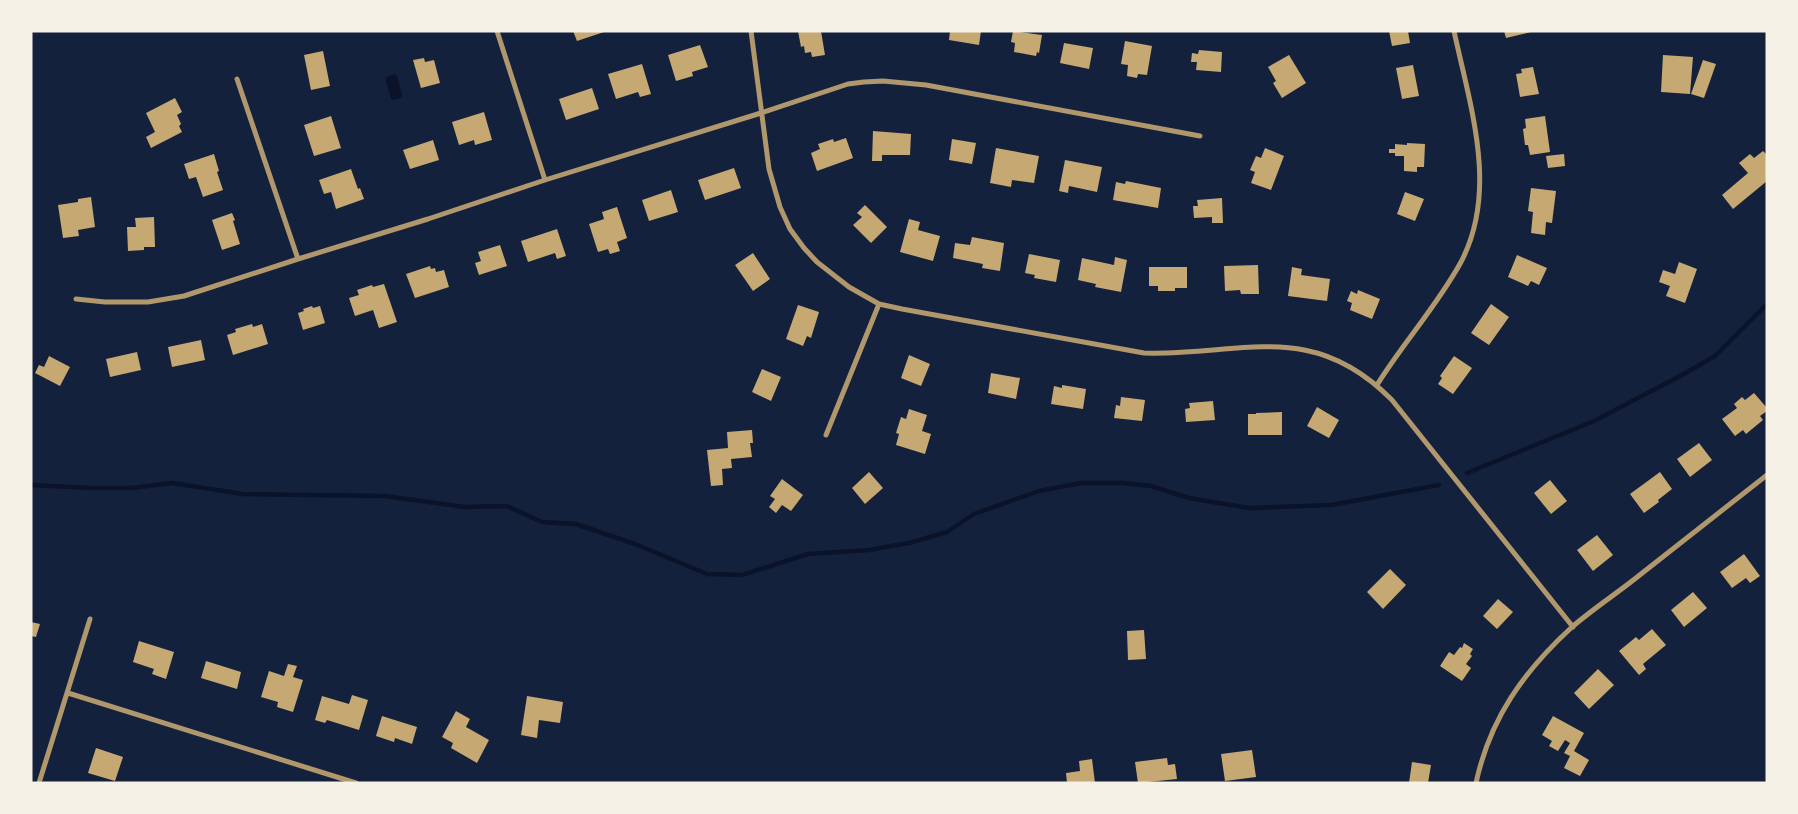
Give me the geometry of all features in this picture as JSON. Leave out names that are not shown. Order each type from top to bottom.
[{"type":"street","points":[[497,31],[545,180]]},
{"type":"street","points":[[751,31],[769,169],[780,207],[790,229],[804,248],[817,262],[849,287],[879,304],[1144,353],[1172,354],[1252,346],[1296,347],[1334,359],[1353,368],[1377,385],[1392,400],[1573,627]]},
{"type":"street","points":[[1377,385],[1450,281],[1470,242],[1477,219],[1480,172],[1474,123],[1454,31]]},
{"type":"street","points":[[237,79],[298,259]]},
{"type":"street","points":[[76,300],[148,302],[184,296],[848,84],[883,81],[926,86],[1200,136]]},
{"type":"street","points":[[826,435],[879,304]]},
{"type":"street","points":[[1476,783],[1487,743],[1496,721],[1536,663],[1573,627],[1767,475]]},
{"type":"street","points":[[39,783],[90,619]]},
{"type":"street","points":[[68,693],[356,783]]},
{"type":"water","points":[[394,74],[397,75],[402,95],[401,98],[393,100],[391,99],[385,78]]},
{"type":"building","points":[[573,31],[604,31],[604,32],[577,41]]},
{"type":"building","points":[[798,31],[821,31],[825,55],[812,57],[811,52],[805,53],[804,46],[801,47]]},
{"type":"building","points":[[950,31],[981,31],[979,45],[949,40]]},
{"type":"building","points":[[1013,31],[1042,35],[1039,53],[1037,52],[1036,56],[1014,52],[1015,43],[1011,42]]},
{"type":"building","points":[[1389,31],[1408,31],[1410,43],[1392,46]]},
{"type":"building","points":[[1504,31],[1531,31],[1531,32],[1506,38]]},
{"type":"building","points":[[1125,41],[1152,46],[1147,75],[1138,74],[1137,78],[1127,76],[1128,65],[1121,64]]},
{"type":"building","points":[[1064,43],[1093,48],[1089,69],[1060,63]]},
{"type":"building","points":[[700,45],[708,67],[692,72],[693,76],[676,81],[668,55]]},
{"type":"building","points":[[1199,50],[1222,52],[1221,72],[1196,70],[1197,62],[1191,62],[1192,53],[1198,54]]},
{"type":"building","points":[[323,51],[330,86],[311,90],[304,55]]},
{"type":"building","points":[[1289,55],[1306,83],[1282,98],[1273,83],[1276,81],[1268,67]]},
{"type":"building","points":[[1663,55],[1693,57],[1690,94],[1661,92]]},
{"type":"building","points":[[424,58],[425,62],[434,60],[440,83],[421,88],[413,60]]},
{"type":"building","points":[[1703,60],[1716,64],[1704,98],[1691,94]]},
{"type":"building","points":[[642,64],[651,94],[640,97],[638,92],[616,99],[608,74]]},
{"type":"building","points":[[1413,65],[1419,96],[1402,99],[1396,68]]},
{"type":"building","points":[[1533,67],[1539,94],[1520,97],[1516,74],[1522,73],[1521,69]]},
{"type":"building","points":[[592,88],[599,109],[566,120],[559,99]]},
{"type":"building","points":[[175,98],[182,112],[177,115],[182,132],[151,148],[146,137],[155,132],[146,113]]},
{"type":"building","points":[[484,112],[492,140],[475,145],[474,140],[459,145],[452,122]]},
{"type":"building","points":[[331,116],[341,148],[314,156],[304,125]]},
{"type":"building","points":[[1545,116],[1550,152],[1530,155],[1528,145],[1525,145],[1523,129],[1526,128],[1525,119]]},
{"type":"building","points":[[873,131],[911,134],[910,155],[882,155],[882,161],[872,161]]},
{"type":"building","points":[[846,138],[853,158],[817,171],[811,153],[820,149],[818,144],[833,139],[834,142]]},
{"type":"building","points":[[952,139],[976,143],[972,164],[949,160]]},
{"type":"building","points":[[433,140],[439,160],[410,169],[403,150]]},
{"type":"building","points":[[1407,143],[1425,144],[1424,167],[1417,167],[1417,172],[1404,171],[1404,156],[1395,156],[1395,153],[1389,153],[1389,149],[1395,149],[1395,144],[1407,145]]},
{"type":"building","points":[[996,148],[1039,156],[1034,183],[1012,180],[1011,187],[990,183]]},
{"type":"building","points":[[1265,148],[1284,156],[1271,190],[1251,183],[1255,172],[1250,170],[1256,156],[1261,158]]},
{"type":"building","points":[[1763,151],[1767,155],[1767,181],[1733,209],[1722,195],[1748,173],[1739,163],[1750,154],[1754,158]]},
{"type":"building","points":[[214,154],[223,190],[203,197],[196,177],[189,179],[184,164]]},
{"type":"building","points":[[1564,154],[1565,166],[1548,168],[1546,156]]},
{"type":"building","points":[[1065,160],[1102,167],[1097,192],[1069,186],[1068,193],[1059,191]]},
{"type":"building","points":[[734,168],[741,188],[705,200],[698,180]]},
{"type":"building","points":[[351,169],[358,189],[360,188],[364,199],[336,209],[331,192],[324,194],[319,180]]},
{"type":"building","points":[[1126,181],[1161,188],[1158,208],[1113,200],[1116,182],[1125,184]]},
{"type":"building","points":[[1531,188],[1556,191],[1552,223],[1546,222],[1545,235],[1531,233],[1533,212],[1528,211]]},
{"type":"building","points":[[671,190],[678,212],[649,221],[642,200]]},
{"type":"building","points":[[1405,192],[1424,199],[1415,221],[1397,214]]},
{"type":"building","points":[[91,197],[95,227],[78,230],[79,236],[63,238],[58,205],[78,202],[78,199]]},
{"type":"building","points":[[1222,198],[1223,223],[1212,223],[1212,217],[1194,218],[1193,206],[1198,206],[1197,200]]},
{"type":"building","points":[[865,205],[887,227],[871,243],[853,225],[862,217],[857,213]]},
{"type":"building","points":[[617,207],[627,238],[617,242],[620,251],[610,254],[608,249],[598,252],[589,224],[604,219],[602,212]]},
{"type":"building","points":[[232,213],[240,244],[222,250],[212,220]]},
{"type":"building","points":[[154,217],[155,247],[144,247],[144,250],[128,251],[127,227],[136,227],[135,218]]},
{"type":"building","points":[[909,219],[920,222],[918,230],[940,236],[933,261],[900,252]]},
{"type":"building","points":[[557,229],[566,256],[557,259],[555,253],[528,262],[521,241]]},
{"type":"building","points":[[972,237],[1004,243],[1000,271],[982,268],[983,264],[953,258],[955,243],[970,245]]},
{"type":"building","points":[[500,245],[507,266],[479,275],[475,263],[481,261],[478,252]]},
{"type":"building","points":[[753,253],[770,279],[753,291],[735,265]]},
{"type":"building","points":[[1029,254],[1060,260],[1056,282],[1034,278],[1035,275],[1025,273]]},
{"type":"building","points":[[1517,255],[1547,268],[1539,285],[1531,281],[1528,286],[1508,277]]},
{"type":"building","points":[[1115,257],[1127,260],[1121,292],[1095,287],[1096,284],[1078,280],[1082,258],[1114,265]]},
{"type":"building","points":[[1679,262],[1697,269],[1685,303],[1666,296],[1670,286],[1659,282],[1663,270],[1675,274]]},
{"type":"building","points":[[1258,265],[1259,294],[1241,294],[1240,290],[1225,291],[1224,266]]},
{"type":"building","points":[[430,266],[431,269],[435,268],[436,272],[444,270],[449,287],[415,298],[406,274]]},
{"type":"building","points":[[1149,267],[1187,267],[1187,288],[1175,288],[1175,291],[1158,291],[1158,286],[1149,286]]},
{"type":"building","points":[[1292,267],[1302,269],[1301,275],[1330,279],[1327,301],[1288,296]]},
{"type":"building","points":[[384,284],[397,322],[379,328],[373,310],[355,316],[349,298],[359,295],[357,290],[372,285],[373,287]]},
{"type":"building","points":[[1358,290],[1380,299],[1372,319],[1350,310],[1352,303],[1347,301],[1351,291],[1357,294]]},
{"type":"building","points":[[1491,304],[1509,317],[1489,345],[1471,333]]},
{"type":"building","points":[[798,305],[819,312],[811,338],[807,336],[803,346],[786,339]]},
{"type":"building","points":[[312,306],[313,308],[320,306],[325,323],[303,330],[298,313]]},
{"type":"building","points":[[252,324],[253,327],[262,324],[268,344],[233,355],[227,335],[236,332],[235,329]]},
{"type":"building","points":[[201,340],[205,360],[172,367],[168,347]]},
{"type":"building","points":[[137,352],[141,370],[110,377],[106,359]]},
{"type":"building","points":[[909,355],[930,364],[921,386],[901,378]]},
{"type":"building","points":[[49,356],[70,367],[60,386],[35,373],[39,365],[44,367]]},
{"type":"building","points":[[1454,356],[1472,368],[1453,394],[1438,384],[1442,378],[1440,376]]},
{"type":"building","points":[[762,369],[781,377],[771,401],[752,392]]},
{"type":"building","points":[[991,373],[1020,378],[1016,399],[988,393]]},
{"type":"building","points":[[1062,385],[1086,389],[1083,409],[1051,404],[1054,386],[1062,388]]},
{"type":"building","points":[[1754,393],[1767,408],[1767,411],[1760,416],[1763,420],[1746,434],[1743,430],[1735,436],[1722,419],[1737,408],[1734,404],[1742,397],[1745,400]]},
{"type":"building","points":[[1121,397],[1145,400],[1142,421],[1114,418],[1116,405],[1120,406]]},
{"type":"building","points":[[1213,401],[1215,420],[1186,422],[1185,409],[1190,408],[1189,403]]},
{"type":"building","points":[[1317,407],[1339,420],[1329,438],[1307,426]]},
{"type":"building","points":[[909,409],[927,415],[922,431],[931,434],[925,454],[896,445],[899,434],[896,433],[901,417],[906,419]]},
{"type":"building","points":[[1282,412],[1282,435],[1248,435],[1248,414]]},
{"type":"building","points":[[752,430],[753,443],[750,443],[752,457],[731,459],[732,468],[722,469],[723,485],[711,486],[707,450],[728,448],[727,432]]},
{"type":"building","points":[[1699,443],[1712,460],[1690,477],[1677,459]]},
{"type":"building","points":[[869,472],[883,488],[865,504],[852,488]]},
{"type":"building","points":[[1660,472],[1672,489],[1644,513],[1630,494]]},
{"type":"building","points":[[782,479],[803,495],[791,511],[782,505],[776,513],[769,507],[775,499],[770,496]]},
{"type":"building","points":[[1550,480],[1567,501],[1551,514],[1534,493]]},
{"type":"building","points":[[1597,535],[1613,555],[1593,571],[1577,550]]},
{"type":"building","points":[[1744,554],[1760,576],[1750,583],[1746,578],[1732,588],[1720,572]]},
{"type":"building","points":[[1390,569],[1406,585],[1383,609],[1367,592]]},
{"type":"building","points":[[1693,592],[1707,608],[1684,627],[1671,610]]},
{"type":"building","points":[[1498,599],[1513,612],[1497,629],[1483,616]]},
{"type":"building","points":[[31,622],[40,624],[36,637],[31,636]]},
{"type":"building","points":[[1652,629],[1666,645],[1643,664],[1646,669],[1639,675],[1619,651],[1636,637],[1639,640]]},
{"type":"building","points":[[1144,630],[1146,659],[1128,660],[1127,631]]},
{"type":"building","points":[[139,641],[174,652],[166,679],[152,674],[154,669],[133,662]]},
{"type":"building","points":[[1464,643],[1473,649],[1470,654],[1472,656],[1466,664],[1471,668],[1462,681],[1440,666],[1449,652],[1454,655],[1460,647],[1462,648]]},
{"type":"building","points":[[206,661],[241,672],[237,689],[201,678]]},
{"type":"building","points":[[288,664],[297,666],[293,677],[303,680],[293,712],[277,707],[278,702],[261,697],[269,671],[284,676]]},
{"type":"building","points":[[1598,669],[1614,685],[1589,709],[1574,693]]},
{"type":"building","points":[[352,695],[368,700],[359,730],[327,720],[325,723],[315,720],[322,696],[349,704]]},
{"type":"building","points":[[527,696],[563,702],[560,723],[539,720],[537,738],[521,735]]},
{"type":"building","points":[[456,711],[470,719],[466,727],[489,740],[477,763],[451,748],[453,743],[442,737]]},
{"type":"building","points":[[382,716],[417,727],[412,744],[395,738],[394,742],[376,736]]},
{"type":"building","points":[[1553,716],[1584,733],[1574,751],[1589,760],[1580,776],[1564,768],[1570,756],[1564,753],[1570,743],[1565,740],[1558,751],[1549,746],[1552,741],[1542,735]]},
{"type":"building","points":[[96,748],[123,757],[115,781],[88,773]]},
{"type":"building","points":[[1252,750],[1256,777],[1225,781],[1221,754]]},
{"type":"building","points":[[1167,758],[1168,765],[1175,764],[1177,779],[1138,783],[1135,762]]},
{"type":"building","points":[[1092,759],[1095,783],[1067,783],[1066,773],[1080,771],[1079,761]]},
{"type":"building","points":[[1412,762],[1431,765],[1428,783],[1409,783]]},
{"type":"waterway","points":[[1467,473],[1594,421],[1682,375],[1715,356],[1767,304]]},
{"type":"waterway","points":[[31,485],[132,488],[172,483],[243,494],[385,496],[465,507],[507,506],[542,522],[576,524],[635,544],[707,574],[742,575],[808,554],[869,550],[909,543],[947,532],[974,514],[1039,491],[1081,483],[1122,483],[1151,486],[1189,498],[1249,508],[1331,505],[1439,485]]}]
